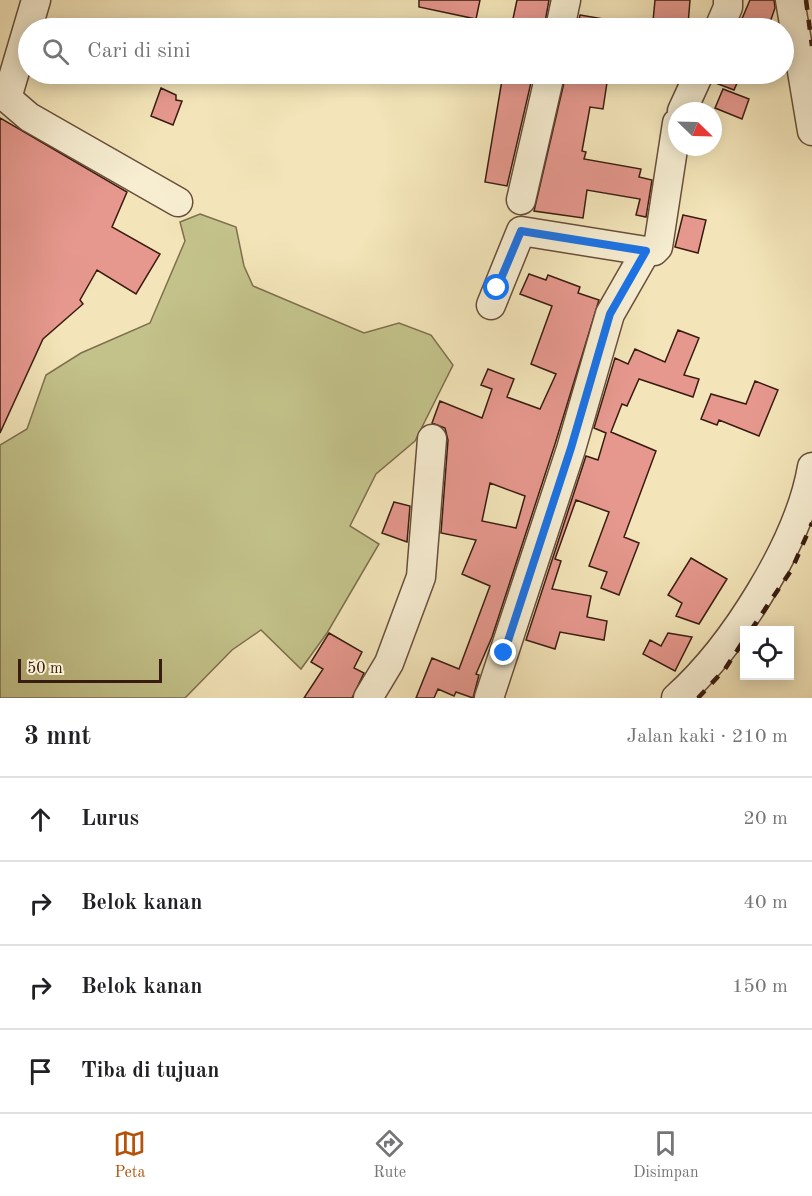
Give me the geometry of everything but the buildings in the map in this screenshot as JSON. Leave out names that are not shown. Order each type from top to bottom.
[{"type":"street","points":[[31,18],[36,0]]},
{"type":"street","points":[[562,18],[566,0]]},
{"type":"street","points":[[723,18],[728,0]]},
{"type":"street","points":[[790,0],[793,18]]},
{"type":"street","points":[[794,24],[812,131]]},
{"type":"street","points":[[18,61],[7,98],[29,117],[178,202]]},
{"type":"street","points":[[521,200],[548,84]]},
{"type":"street","points":[[686,102],[694,84]]},
{"type":"street","points":[[491,305],[521,231],[654,251],[658,247],[672,156]]},
{"type":"street","points":[[489,698],[571,448],[610,314],[646,251]]},
{"type":"street","points":[[368,698],[389,663],[421,577],[432,439]]},
{"type":"street","points":[[676,698],[698,679],[753,603],[789,541],[812,467]]},
{"type":"shaded area","points":[[200,214],[236,227],[244,266],[253,286],[364,333],[399,323],[431,335],[453,365],[415,441],[376,474],[350,526],[379,544],[327,633],[301,669],[261,630],[232,650],[185,698],[0,698],[0,445],[27,429],[46,375],[81,353],[150,323],[185,241],[180,222]]},
{"type":"railway","points":[[806,0],[812,46]]},
{"type":"railway","points":[[754,626],[792,569],[812,523]]},
{"type":"railway","points":[[698,698],[725,669],[740,646]]},
{"type":"route","points":[[497,288],[521,231],[646,251],[631,273],[610,314],[571,448],[504,653]]}]
